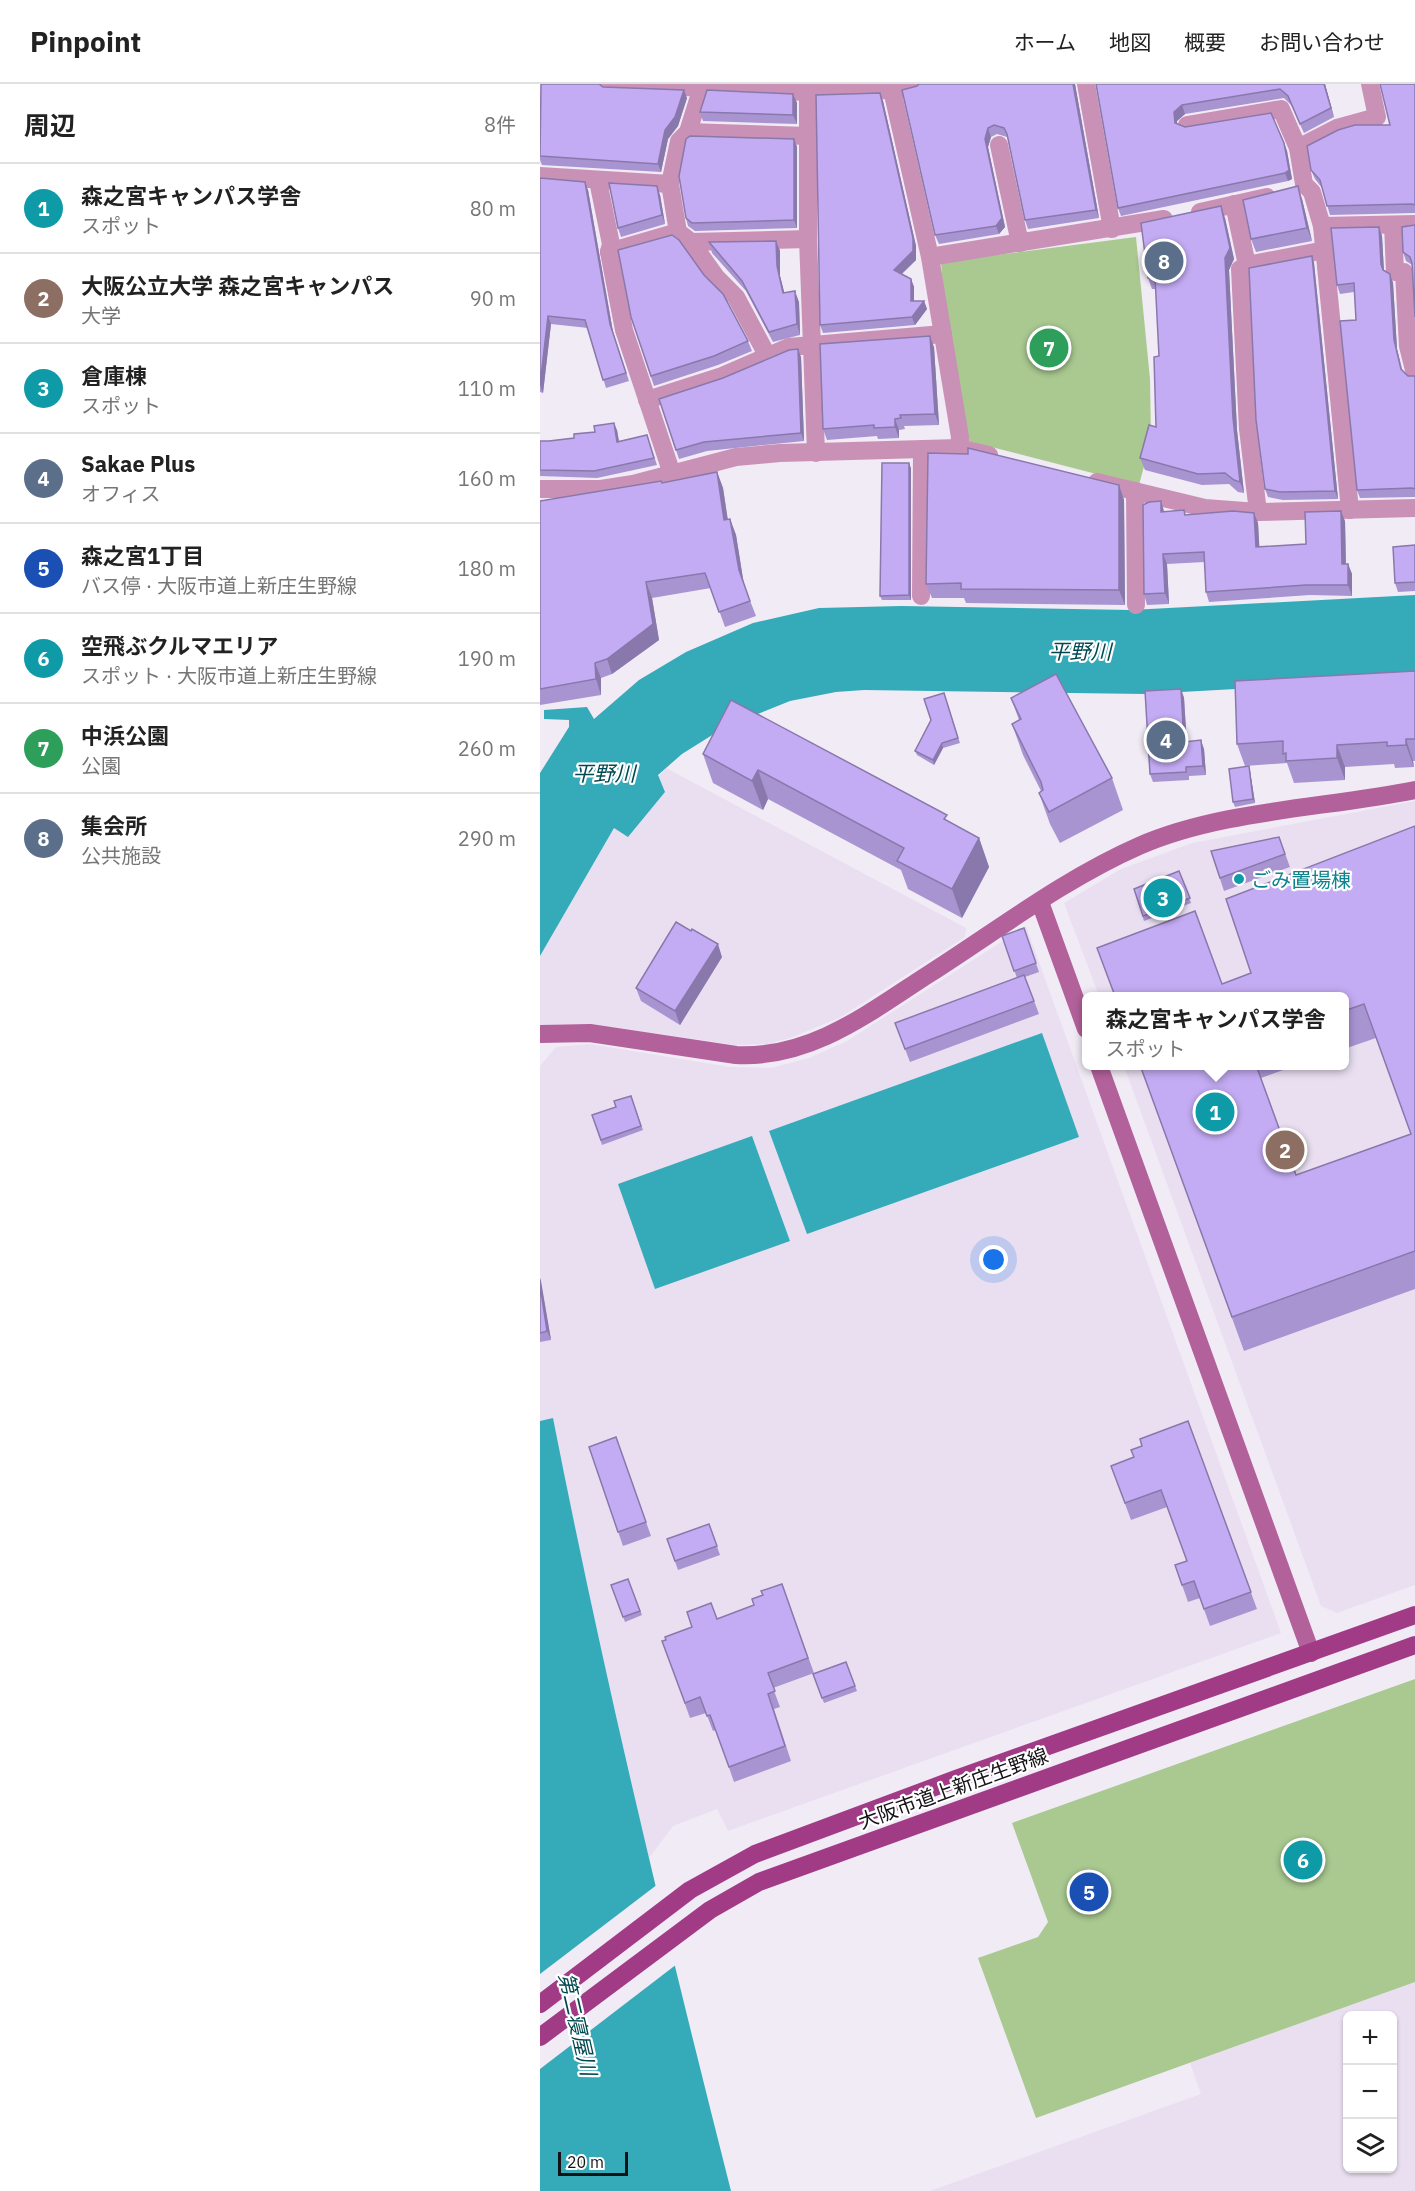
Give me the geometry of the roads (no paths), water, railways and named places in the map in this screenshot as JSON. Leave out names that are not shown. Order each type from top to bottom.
[{"type":"main road","name":"大阪市道上新庄生野線","points":[[540,2004],[690,1890],[764,1850],[1011,1759],[1415,1616]]},
{"type":"main road","name":"大阪市道上新庄生野線","points":[[540,2037],[710,1910],[734,1894],[773,1876],[1415,1645]]},
{"type":"main road","points":[[1011,1759],[1021,1787]]},
{"type":"street","points":[[608,84],[703,85],[808,92],[850,88],[892,90],[917,84]]},
{"type":"street","points":[[1086,84],[1112,229]]},
{"type":"street","points":[[1298,148],[1337,128],[1377,117],[1370,84]]},
{"type":"street","points":[[703,85],[688,132],[679,141],[670,184],[685,237],[716,278],[736,297],[767,355]]},
{"type":"street","points":[[892,90],[930,256],[960,437],[959,448]]},
{"type":"street","points":[[808,92],[808,239],[816,453]]},
{"type":"street","points":[[1187,124],[1281,109],[1298,148],[1304,184],[1312,192],[1322,226],[1350,510]]},
{"type":"street","points":[[688,132],[807,136]]},
{"type":"street","points":[[999,145],[1020,243]]},
{"type":"street","points":[[540,176],[670,184]]},
{"type":"street","points":[[598,181],[624,330],[672,474]]},
{"type":"street","points":[[930,256],[1112,229],[1293,192],[1304,184]]},
{"type":"street","points":[[1234,204],[1247,265]]},
{"type":"street","points":[[1322,226],[1415,224]]},
{"type":"street","points":[[1393,225],[1395,272],[1404,272],[1410,306],[1408,346],[1415,374]]},
{"type":"street","points":[[609,252],[685,237],[808,239]]},
{"type":"street","points":[[1258,512],[1243,358],[1240,268],[1325,250]]},
{"type":"street","points":[[647,400],[722,376],[789,347],[942,334]]},
{"type":"street","points":[[540,489],[601,489],[633,484],[736,457],[780,453],[959,448],[1003,459]]},
{"type":"street","points":[[921,596],[922,450]]},
{"type":"street","points":[[1080,478],[1205,508],[1258,512],[1415,508]]},
{"type":"street","points":[[1135,491],[1136,605]]},
{"type":"street","points":[[540,1034],[590,1033],[736,1055],[765,1055],[788,1051],[848,1027],[1089,869],[1152,841],[1233,819],[1415,790]]},
{"type":"street","points":[[1040,902],[1082,1018]]},
{"type":"street","points":[[1101,1070],[1311,1653]]},
{"type":"water","name":"平野川","points":[[1415,595],[1415,679],[1145,694],[864,690],[836,692],[790,701],[725,727],[682,754],[658,775],[665,792],[628,837],[614,828],[540,956],[540,773],[569,727],[569,720],[544,719],[544,710],[587,707],[594,719],[639,680],[686,652],[753,623],[819,608],[901,606],[1131,610]]},
{"type":"water","points":[[1042,1033],[1079,1137],[807,1234],[769,1131]]},
{"type":"water","points":[[752,1136],[790,1241],[655,1289],[618,1184]]},
{"type":"water","name":"第二寝屋川","points":[[553,1418],[593,1612],[637,1806],[731,2191],[540,2191],[540,1421]]},
{"type":"place","name":"集会所","points":[[1164,261]]},
{"type":"place","name":"中浜公園","points":[[1049,348]]},
{"type":"place","name":"Sakae Plus","points":[[1166,740]]},
{"type":"place","name":"ごみ置場棟","points":[[1239,879]]},
{"type":"place","name":"倉庫棟","points":[[1163,898]]},
{"type":"place","name":"森之宮キャンパス学舎","points":[[1215,1112]]},
{"type":"place","name":"大阪公立大学 森之宮キャンパス","points":[[1285,1150]]},
{"type":"place","name":"空飛ぶクルマエリア","points":[[1303,1860]]},
{"type":"place","name":"森之宮1丁目","points":[[1089,1892]]}]
